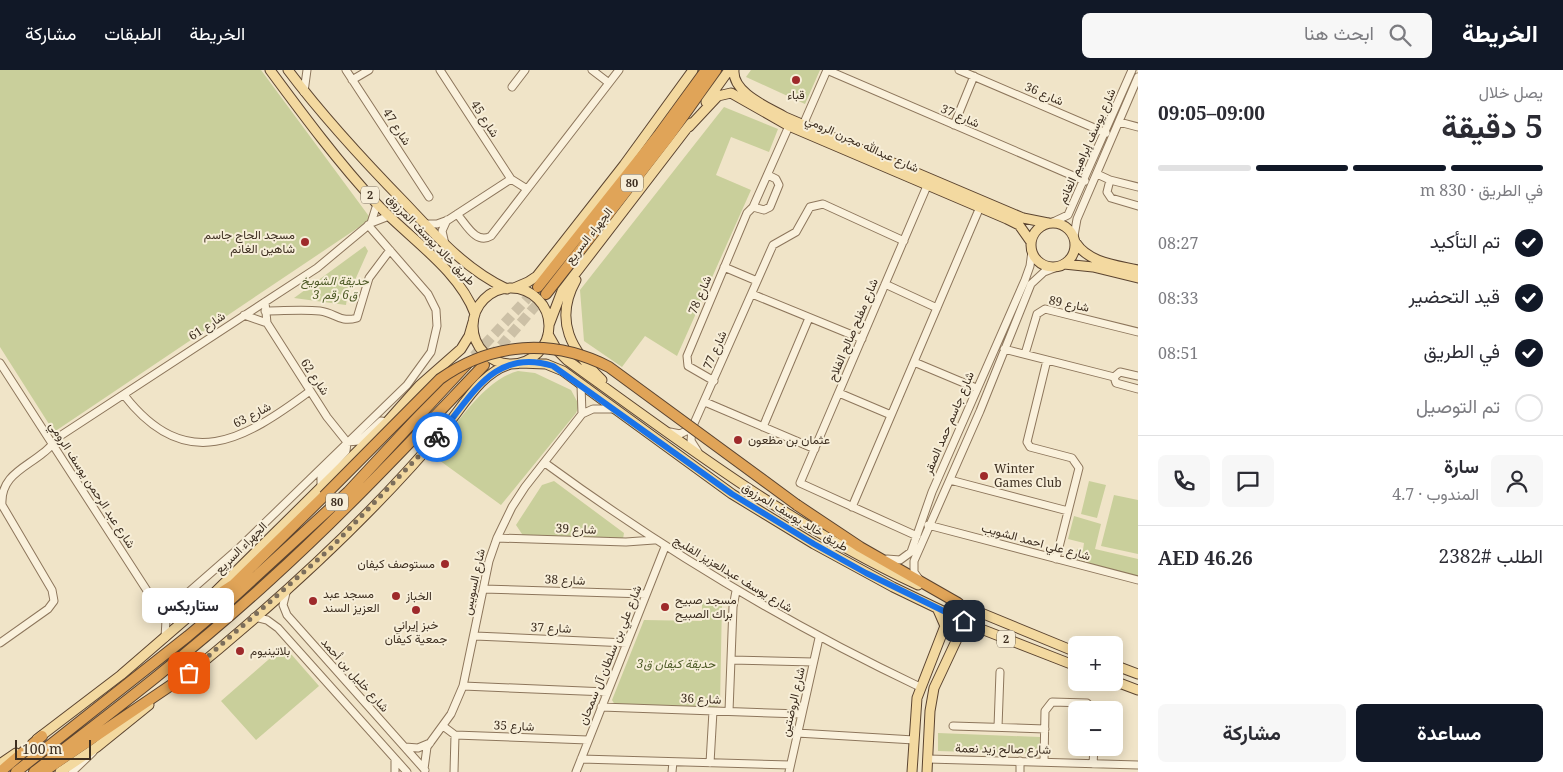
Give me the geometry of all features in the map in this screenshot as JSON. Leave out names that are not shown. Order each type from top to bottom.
[{"type":"highway","name":"الجهراء السريع","points":[[538,286],[660,133],[706,70]]},
{"type":"highway","name":"الجهراء السريع","points":[[546,294],[667,139],[716,70]]},
{"type":"highway","points":[[202,605],[233,586],[424,393],[451,371],[474,360],[511,349],[550,347],[588,356],[610,367],[797,505],[860,547],[958,603]]},
{"type":"highway","name":"80","points":[[16,772],[188,636],[233,597],[348,492],[474,356]]},
{"type":"highway","name":"80","points":[[34,772],[98,724],[270,580],[355,500],[484,365]]},
{"type":"highway","points":[[43,772],[189,673]]},
{"type":"highway","points":[[0,772],[42,736]]},
{"type":"main road","name":"طريق خالد يوسف المرزوق","points":[[270,70],[335,157],[377,204],[460,285],[470,299],[474,318]]},
{"type":"main road","name":"طريق خالد يوسف المرزوق","points":[[288,70],[353,150],[445,244],[476,272],[510,289]]},
{"type":"main road","name":"الجهراء السريع","points":[[549,330],[562,291],[689,127],[729,70]]},
{"type":"main road","points":[[689,127],[718,96],[731,93],[728,84],[736,83],[734,70]]},
{"type":"main road","name":"الجهراء السريع","points":[[510,289],[528,282],[537,276],[624,165],[692,72]]},
{"type":"main road","name":"شارع عبدالله مجرن الرومي","points":[[736,83],[759,102],[803,125],[1023,218],[1051,223]]},
{"type":"main road","name":"شارع عبدالله مجرن الرومي","points":[[731,93],[789,126],[1019,225],[1031,246]]},
{"type":"main road","points":[[1138,270],[1097,260],[1087,255],[1066,226],[1051,223],[1037,230],[1031,246],[1039,262],[1060,266],[1093,266],[1138,278]]},
{"type":"main road","points":[[1060,266],[1073,255],[1075,239]]},
{"type":"main road","points":[[596,247],[571,290],[566,307],[566,326],[572,343],[581,358],[622,400]]},
{"type":"main road","points":[[60,772],[97,747],[189,673],[331,548],[416,460],[488,375],[528,360],[541,349],[549,330],[546,310],[536,298],[510,289],[498,291],[484,300],[474,318],[477,343],[483,352],[501,363],[516,363]]},
{"type":"main road","name":"الجهراء السريع","points":[[0,764],[42,736],[121,675],[165,639],[202,605],[321,485],[387,422],[419,386],[461,349],[469,336],[474,318]]},
{"type":"main road","name":"طريق خالد يوسف المرزوق","points":[[549,330],[556,350],[564,358],[764,500],[897,575],[958,603],[1068,649]]},
{"type":"main road","name":"طريق خالد يوسف المرزوق","points":[[516,363],[553,366],[732,494],[814,544],[976,627],[1068,662]]},
{"type":"main road","points":[[732,494],[731,488],[735,486],[765,506],[800,521]]},
{"type":"main road","points":[[912,772],[914,725],[920,687],[945,626],[938,609]]},
{"type":"main road","points":[[927,772],[930,711],[934,688],[960,634],[969,628],[976,627]]},
{"type":"main road","points":[[937,648],[943,647],[949,654]]},
{"type":"main road","points":[[1123,668],[1138,674]]},
{"type":"main road","points":[[1123,683],[1137,690]]},
{"type":"main road","points":[[916,710],[923,714],[930,711]]},
{"type":"main road","points":[[914,725],[922,721],[929,725]]},
{"type":"street","points":[[304,92],[306,70]]},
{"type":"street","name":"شارع 47","points":[[346,70],[429,197]]},
{"type":"street","points":[[352,80],[369,70]]},
{"type":"street","name":"شارع 45","points":[[440,70],[511,179]]},
{"type":"street","points":[[512,87],[525,70]]},
{"type":"street","points":[[592,70],[609,84]]},
{"type":"street","points":[[457,214],[477,237],[487,238],[494,232],[620,70]]},
{"type":"street","points":[[803,125],[827,70]]},
{"type":"street","name":"شارع 37","points":[[827,70],[1085,182]]},
{"type":"street","name":"شارع 36","points":[[959,70],[1106,133]]},
{"type":"street","name":"شارع يوسف إبراهيم الغانم","points":[[1051,223],[1068,215],[1085,182],[1132,70]]},
{"type":"street","points":[[954,125],[974,76]]},
{"type":"street","name":"شارع يوسف إبراهيم الغانم","points":[[1075,239],[1077,219],[1138,77]]},
{"type":"street","points":[[1119,122],[1137,125]]},
{"type":"street","name":"شارع 78","points":[[714,381],[690,368],[687,360],[747,213],[753,207],[789,126]]},
{"type":"street","points":[[1097,174],[1110,180],[1138,187]]},
{"type":"street","points":[[753,207],[764,210],[770,207],[779,185],[776,179],[768,175]]},
{"type":"street","points":[[425,224],[436,224],[448,220],[511,179],[527,189]]},
{"type":"street","points":[[1110,180],[1107,192],[1111,198],[1138,206]]},
{"type":"street","name":"شارع مفلح صالح الفلاح","points":[[852,507],[800,483],[927,186]]},
{"type":"street","points":[[266,311],[318,311],[327,312],[339,320],[357,318],[368,278],[390,250],[369,224],[377,204]]},
{"type":"street","name":"شارع 77","points":[[692,428],[752,294],[769,250],[776,242],[796,232],[810,207],[823,204],[904,241]]},
{"type":"street","points":[[916,536],[852,507],[980,207]]},
{"type":"street","name":"شارع 61","points":[[0,643],[48,609],[54,602],[52,590],[2,505],[0,494],[3,485],[10,476],[45,452],[60,436],[324,263],[369,224],[389,216]]},
{"type":"street","points":[[445,244],[442,231],[448,220]]},
{"type":"street","name":"شارع جاسم حمد الصقر","points":[[860,547],[893,561],[900,560],[910,552],[932,492],[1028,273],[1031,246]]},
{"type":"street","name":"الجهراء السريع","points":[[159,609],[174,605],[200,583],[407,386],[426,360],[435,340],[437,326],[436,310],[428,294],[390,250]]},
{"type":"street","name":"شارع جاسم حمد الصقر","points":[[921,582],[914,572],[914,561],[994,376],[1031,284],[1044,272],[1060,266]]},
{"type":"street","points":[[724,267],[757,281]]},
{"type":"street","points":[[885,284],[937,308]]},
{"type":"street","points":[[752,294],[862,339]]},
{"type":"street","name":"شارع 62","points":[[265,302],[267,323],[310,391],[347,442]]},
{"type":"street","name":"شارع 89","points":[[1025,354],[1037,314],[1045,309],[1138,332]]},
{"type":"street","points":[[244,315],[267,323]]},
{"type":"street","points":[[763,427],[809,318]]},
{"type":"street","points":[[1004,349],[1114,376],[1120,372],[1138,376]]},
{"type":"street","points":[[1048,360],[1026,439],[1030,447],[1072,458],[1078,464],[1078,472],[1056,559]]},
{"type":"street","points":[[914,362],[976,388]]},
{"type":"street","name":"شارع عبد الرحمن يوسف الرومي","points":[[0,363],[166,620]]},
{"type":"street","points":[[983,372],[991,369],[994,376]]},
{"type":"street","points":[[1114,376],[1116,383],[1138,389]]},
{"type":"street","points":[[581,385],[582,414],[593,409],[613,409]]},
{"type":"street","name":"شارع 63","points":[[124,395],[140,414],[159,429],[186,440],[208,443],[247,433],[267,422],[310,391]]},
{"type":"street","points":[[839,393],[891,415]]},
{"type":"street","points":[[704,402],[815,448]]},
{"type":"street","name":"شارع السويس","points":[[425,771],[425,752],[430,742],[451,714],[463,686],[475,636],[489,561],[497,538],[512,507],[582,414]]},
{"type":"street","points":[[321,485],[321,478],[346,451],[347,442],[357,442],[381,421],[387,422]]},
{"type":"street","points":[[663,430],[680,434],[692,428],[692,443],[702,457]]},
{"type":"street","name":"شارع يوسف عبدالعزيز الفليج","points":[[545,463],[654,540],[736,591],[819,638],[920,687]]},
{"type":"street","points":[[950,480],[1068,511]]},
{"type":"street","points":[[932,492],[934,500],[943,496]]},
{"type":"street","name":"شارع علي احمد الشويب","points":[[928,526],[1138,580]]},
{"type":"street","name":"39 شارع","points":[[497,538],[626,542],[654,540]]},
{"type":"street","name":"شارع علي بن سلطان آل سمحان","points":[[576,772],[665,547]]},
{"type":"street","points":[[278,628],[280,620],[288,618],[284,605],[288,587]]},
{"type":"street","name":"شارع 38","points":[[483,589],[646,594]]},
{"type":"street","points":[[729,711],[733,607],[736,591]]},
{"type":"street","name":"شارع خليل بن أحمد","points":[[254,617],[267,620],[278,628],[407,772]]},
{"type":"street","name":"شارع خليل بن أحمد","points":[[288,618],[425,771]]},
{"type":"street","points":[[165,639],[166,620],[177,624],[185,620]]},
{"type":"street","name":"شارع 37","points":[[475,636],[627,643]]},
{"type":"street","name":"شارع الروضتين","points":[[790,768],[819,638]]},
{"type":"street","points":[[731,660],[813,662]]},
{"type":"street","points":[[998,727],[1000,672]]},
{"type":"street","points":[[463,686],[607,692]]},
{"type":"street","points":[[1044,761],[1045,711],[1052,702],[1068,702]]},
{"type":"street","name":"شارع 36","points":[[602,707],[801,714]]},
{"type":"street","points":[[710,763],[713,711]]},
{"type":"street","points":[[443,726],[455,735],[454,772]]},
{"type":"street","points":[[953,726],[1045,729]]},
{"type":"street","points":[[375,736],[383,734],[386,727]]},
{"type":"street","points":[[797,733],[914,740]]},
{"type":"street","name":"شارع 35","points":[[455,735],[588,740]]},
{"type":"street","points":[[384,747],[388,740],[395,737]]},
{"type":"street","points":[[405,747],[418,748],[430,742]]},
{"type":"street","points":[[72,772],[91,756],[97,747]]},
{"type":"street","points":[[1093,764],[1094,756]]},
{"type":"street","points":[[395,759],[395,772]]},
{"type":"street","points":[[581,759],[710,763],[790,768]]},
{"type":"street","name":"شارع صالح زيد نعمة","points":[[928,759],[1138,765]]},
{"type":"street","points":[[1020,761],[1020,772]]},
{"type":"street","points":[[672,772],[673,762]]},
{"type":"green space","points":[[0,70],[261,70],[371,219],[54,432],[0,347]]},
{"type":"green space","points":[[751,70],[820,70],[805,104],[746,77]]},
{"type":"green space","points":[[724,107],[778,129],[769,152],[731,137],[716,175],[751,190],[677,356],[645,336],[622,367],[584,341],[580,290]]},
{"type":"green space","name":"حديقة الشويخ ق6 رقم 3","points":[[365,246],[368,251],[347,298],[346,305],[294,298]]},
{"type":"green space","points":[[518,371],[535,373],[571,390],[579,405],[576,413],[501,505],[432,455],[481,394],[505,376]]},
{"type":"green space","points":[[554,481],[624,533],[623,539],[524,537],[516,525],[542,485]]},
{"type":"green space","points":[[1089,481],[1106,485],[1097,518],[1081,514]]},
{"type":"green space","points":[[1114,495],[1138,500],[1138,554],[1101,546]]},
{"type":"green space","points":[[1074,516],[1101,524],[1095,549],[1138,559],[1138,577],[1075,560],[1077,549],[1083,550],[1084,543],[1068,539]]},
{"type":"green space","name":"حديقة كيفان ق3","points":[[702,602],[722,602],[720,705],[715,708],[615,705],[612,700],[644,620],[702,621]]},
{"type":"green space","points":[[284,646],[319,686],[256,740],[221,701]]},
{"type":"green space","points":[[938,733],[1040,737],[1039,754],[938,751]]},
{"type":"tunnel","points":[[474,356],[538,287]]},
{"type":"tunnel","points":[[491,357],[546,294]]},
{"type":"way so far","points":[[189,673],[331,548],[437,437]]},
{"type":"place","name":"قباء","points":[[796,80]]},
{"type":"place","name":"مسجد الحاج جاسم شاهين الغانم","points":[[305,242]]},
{"type":"place","name":"عثمان بن مظعون","points":[[738,440]]},
{"type":"place","name":"Winter Games Club","points":[[984,476]]},
{"type":"place","name":"مستوصف كيفان","points":[[445,564]]},
{"type":"place","name":"الخباز","points":[[396,596]]},
{"type":"place","name":"مسجد عبد العزيز السند","points":[[313,601]]},
{"type":"place","name":"مسجد صبيح براك الصبيح","points":[[665,607]]},
{"type":"place","name":"خبز إيراني جمعية كيفان","points":[[416,610]]},
{"type":"place","name":"بلاتينيوم","points":[[240,651]]},
{"type":"place","name":"ستاربكس","points":[[189,673]]},
{"type":"route","points":[[437,437],[484,379],[495,370],[520,363],[537,363],[553,366],[567,374],[732,494],[866,573],[964,621]]}]
